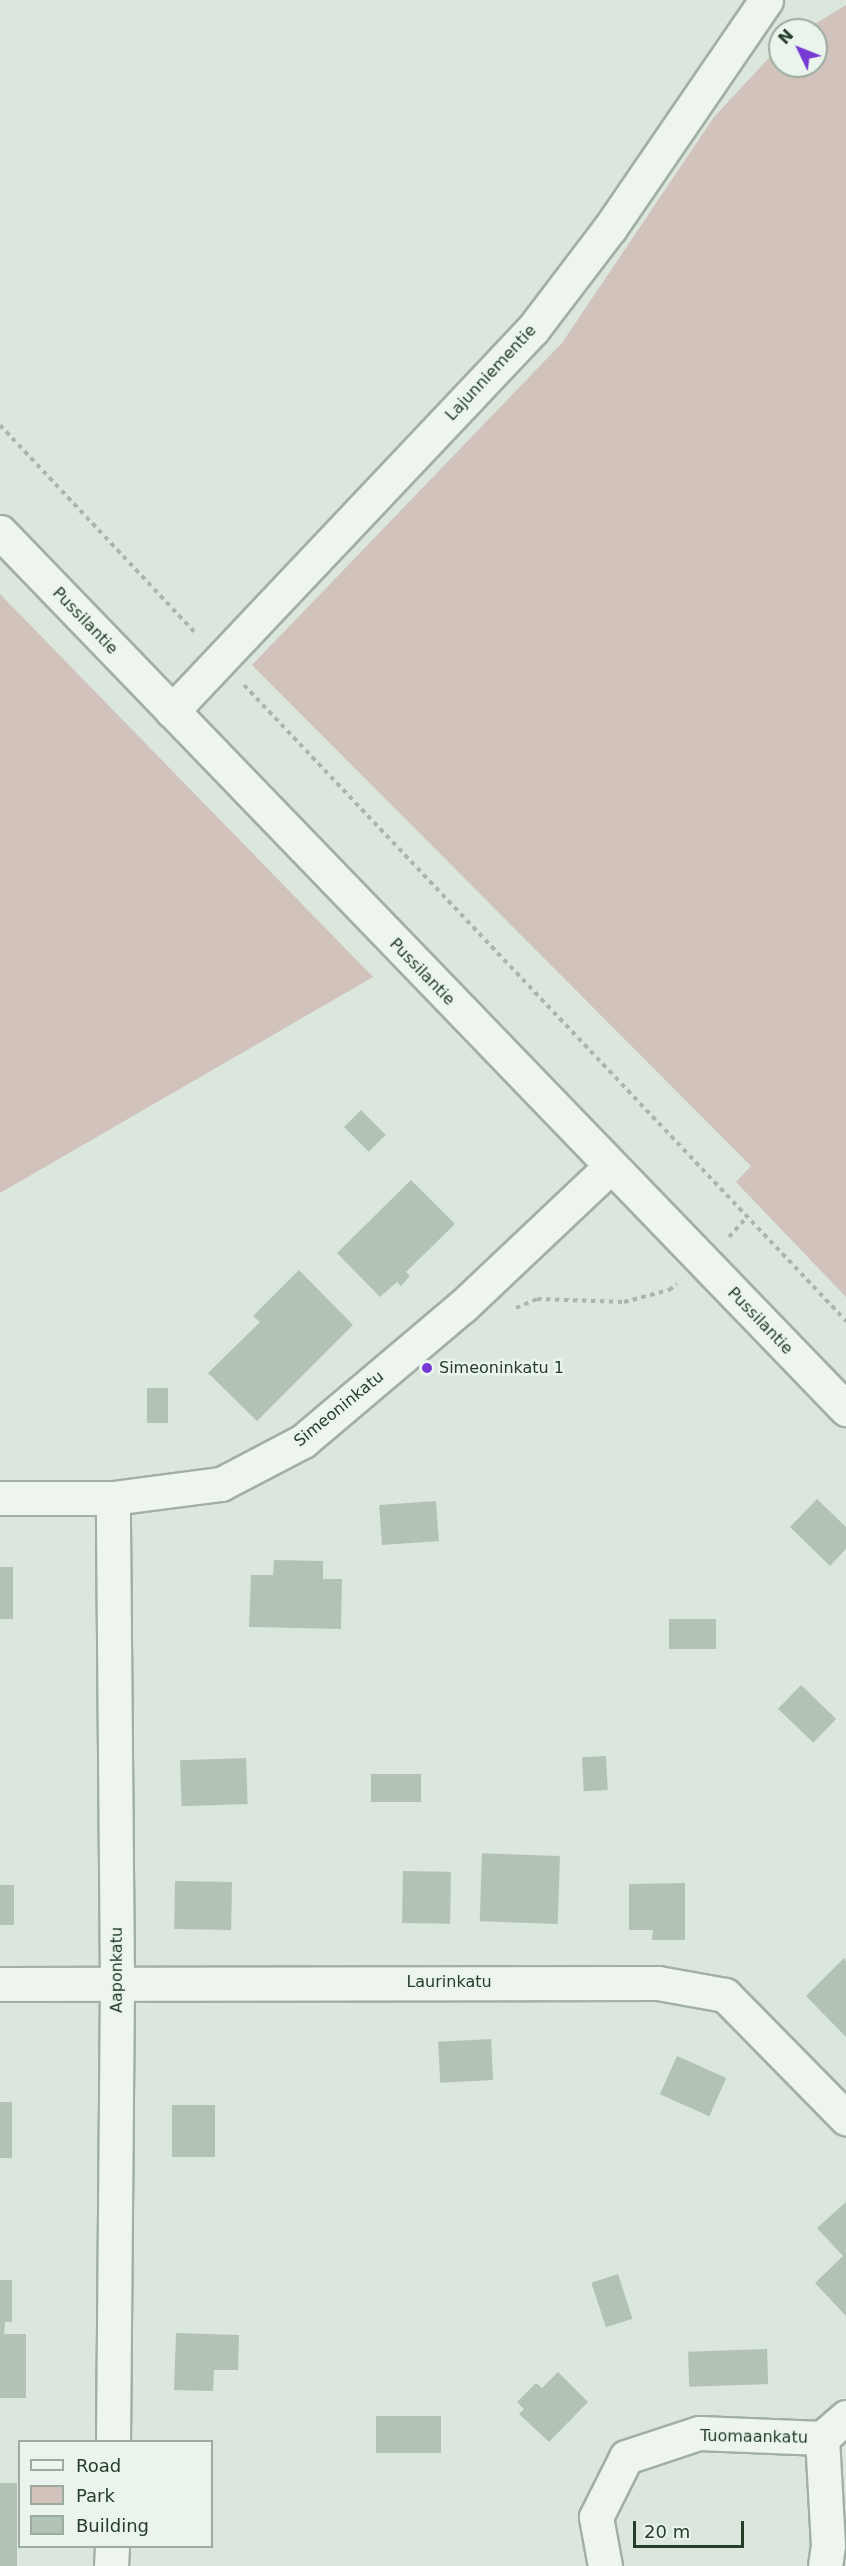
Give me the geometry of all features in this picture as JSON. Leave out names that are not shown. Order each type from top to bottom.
[{"type":"street","name":"Lajunniementie","points":[[172,711],[219,658],[533,329],[610,228],[766,0]]},
{"type":"street","name":"Pussilantie","points":[[0,532],[609,1168],[846,1409]]},
{"type":"street","name":"Simeoninkatu","points":[[0,1498],[113,1498],[221,1484],[303,1441],[464,1306],[609,1168]]},
{"type":"street","name":"Aaponkatu","points":[[113,1498],[117,1981],[113,2440]]},
{"type":"street","name":"Laurinkatu","points":[[0,1984],[117,1981],[658,1983],[725,1995],[846,2118]]},
{"type":"street","name":"Tuomaankatu","points":[[606,2566],[596,2517],[626,2457],[699,2433],[834,2428],[825,2566]]},
{"type":"street","points":[[111,2566],[112,2548]]},
{"type":"path","points":[[0,425],[846,1321]]},
{"type":"path","points":[[537,1299],[624,1302],[669,1290],[704,1264],[747,1217]]},
{"type":"green space","points":[[846,5],[846,1297],[736,1182],[751,1166],[252,665],[562,343],[714,117],[768,59],[768,78],[828,78],[828,18],[825,18]]},
{"type":"green space","points":[[0,594],[373,977],[0,1193]]},
{"type":"building","points":[[361,1110],[386,1135],[369,1152],[344,1127]]},
{"type":"building","points":[[411,1180],[455,1224],[406,1272],[410,1276],[401,1286],[397,1282],[380,1297],[337,1253]]},
{"type":"building","points":[[299,1270],[353,1325],[257,1421],[208,1373],[260,1322],[253,1316]]},
{"type":"building","points":[[147,1388],[168,1388],[168,1423],[147,1423]]},
{"type":"building","points":[[817,1499],[846,1527],[846,1549],[830,1566],[790,1527]]},
{"type":"building","points":[[436,1501],[439,1541],[382,1545],[379,1505]]},
{"type":"building","points":[[274,1560],[323,1561],[323,1579],[342,1579],[341,1629],[249,1627],[251,1575],[273,1575]]},
{"type":"building","points":[[0,1567],[13,1567],[13,1619],[0,1619]]},
{"type":"building","points":[[669,1619],[716,1619],[716,1649],[669,1649]]},
{"type":"building","points":[[801,1685],[836,1719],[813,1743],[778,1709]]},
{"type":"building","points":[[606,1756],[608,1790],[584,1791],[582,1757]]},
{"type":"building","points":[[246,1758],[248,1804],[182,1806],[180,1760]]},
{"type":"building","points":[[371,1774],[421,1774],[421,1802],[371,1802]]},
{"type":"building","points":[[482,1853],[560,1856],[558,1924],[480,1921]]},
{"type":"building","points":[[403,1871],[451,1872],[450,1924],[402,1923]]},
{"type":"building","points":[[175,1881],[232,1882],[231,1930],[174,1929]]},
{"type":"building","points":[[685,1883],[685,1940],[652,1940],[653,1930],[629,1930],[629,1884]]},
{"type":"building","points":[[0,1885],[14,1885],[14,1925],[0,1925]]},
{"type":"building","points":[[844,1958],[846,1961],[846,2037],[806,1996]]},
{"type":"building","points":[[491,2039],[493,2080],[440,2083],[438,2042]]},
{"type":"building","points":[[677,2056],[726,2078],[709,2116],[660,2094]]},
{"type":"building","points":[[0,2102],[12,2102],[12,2158],[0,2158]]},
{"type":"building","points":[[172,2105],[215,2105],[215,2157],[172,2157]]},
{"type":"building","points":[[846,2202],[846,2316],[815,2283],[843,2256],[817,2228]]},
{"type":"building","points":[[618,2274],[633,2319],[606,2327],[591,2283]]},
{"type":"building","points":[[0,2280],[12,2280],[12,2322],[5,2322],[4,2334],[26,2334],[26,2398],[0,2398]]},
{"type":"building","points":[[176,2333],[239,2335],[238,2370],[214,2370],[213,2391],[174,2390]]},
{"type":"building","points":[[767,2349],[768,2384],[689,2387],[688,2352]]},
{"type":"building","points":[[558,2372],[588,2402],[549,2442],[519,2414],[524,2409],[517,2402],[536,2383],[542,2388]]},
{"type":"building","points":[[376,2416],[441,2416],[441,2453],[376,2453]]},
{"type":"building","points":[[0,2483],[17,2483],[17,2566],[0,2566]]},
{"type":"place","name":"Simeoninkatu 1","points":[[427,1368]]}]
